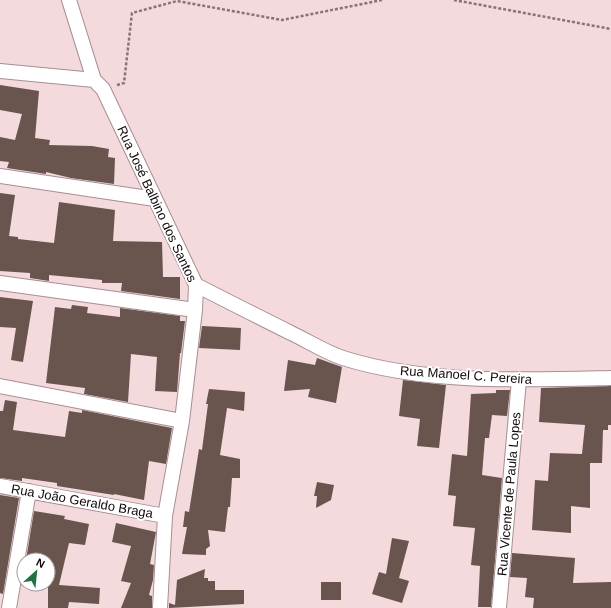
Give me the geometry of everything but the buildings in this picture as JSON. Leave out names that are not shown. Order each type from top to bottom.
[{"type":"street","name":"Rua José Balbino dos Santos","points":[[69,0],[98,84],[196,285],[195,310],[182,421],[165,516],[160,608]]},
{"type":"street","points":[[0,71],[98,84]]},
{"type":"street","points":[[0,176],[154,199]]},
{"type":"street","points":[[0,283],[195,310]]},
{"type":"street","name":"Rua Manoel C. Pereira","points":[[196,285],[318,347],[348,359],[375,366],[423,374],[520,380],[611,378]]},
{"type":"street","name":"Rua Vicente de Paula Lopes","points":[[500,608],[520,380]]},
{"type":"street","points":[[0,386],[182,421]]},
{"type":"street","name":"Rua João Geraldo Braga","points":[[0,486],[165,516]]},
{"type":"street","points":[[9,608],[29,491]]},
{"type":"path","points":[[98,84],[124,83],[132,13],[178,1],[282,20],[382,0]]},
{"type":"path","points":[[454,0],[611,29]]}]
